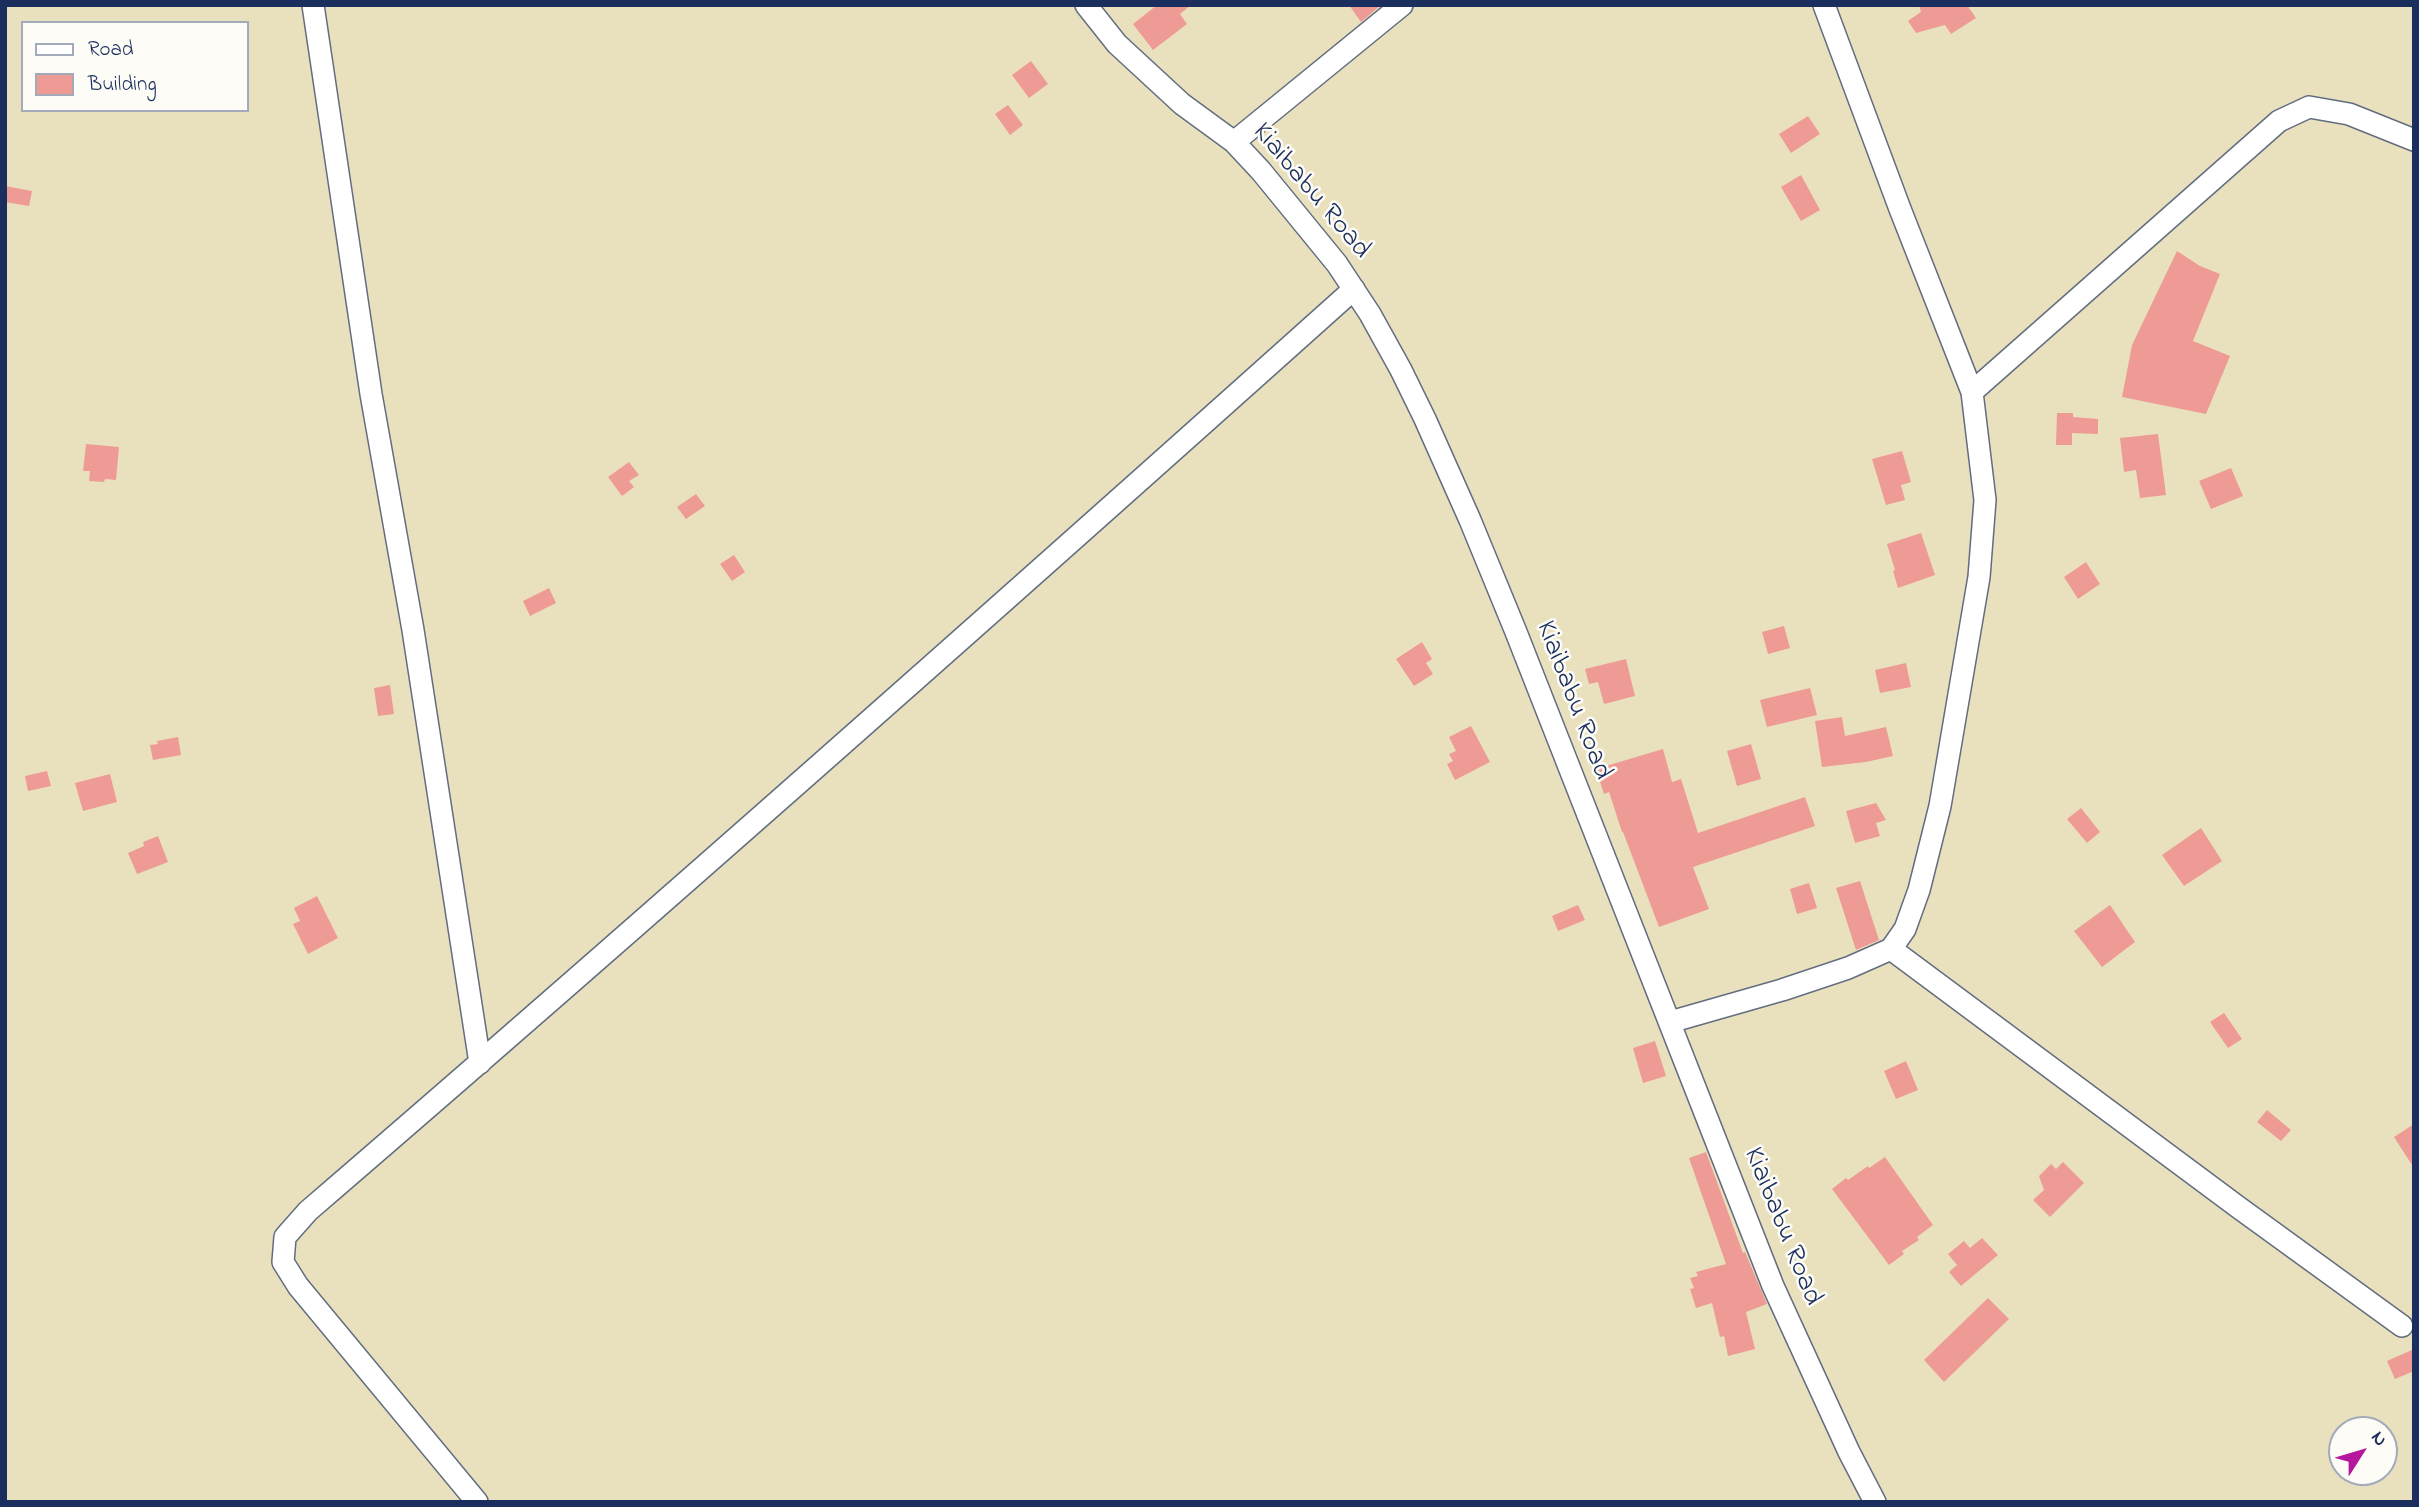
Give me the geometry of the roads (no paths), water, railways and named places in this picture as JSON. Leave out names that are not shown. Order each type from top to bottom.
[{"type":"street","points":[[313,5],[371,394],[413,630],[480,1063]]},
{"type":"street","name":"Kiaibabu Road","points":[[1086,5],[1117,44],[1182,104],[1234,142],[1297,213],[1354,289],[1407,382],[1470,520],[1773,1286],[1843,1440],[1875,1502]]},
{"type":"street","points":[[1234,142],[1402,5]]},
{"type":"street","points":[[1670,1022],[1817,979],[1891,949],[1905,929],[1929,853],[1940,806],[1979,577],[1985,500],[1972,392],[1824,5]]},
{"type":"street","points":[[1972,392],[2279,121],[2309,107],[2349,114],[2414,140]]},
{"type":"street","points":[[477,1502],[298,1286],[283,1262],[285,1237],[308,1211],[1101,516],[1354,289]]},
{"type":"street","points":[[1891,949],[2402,1326]]}]
